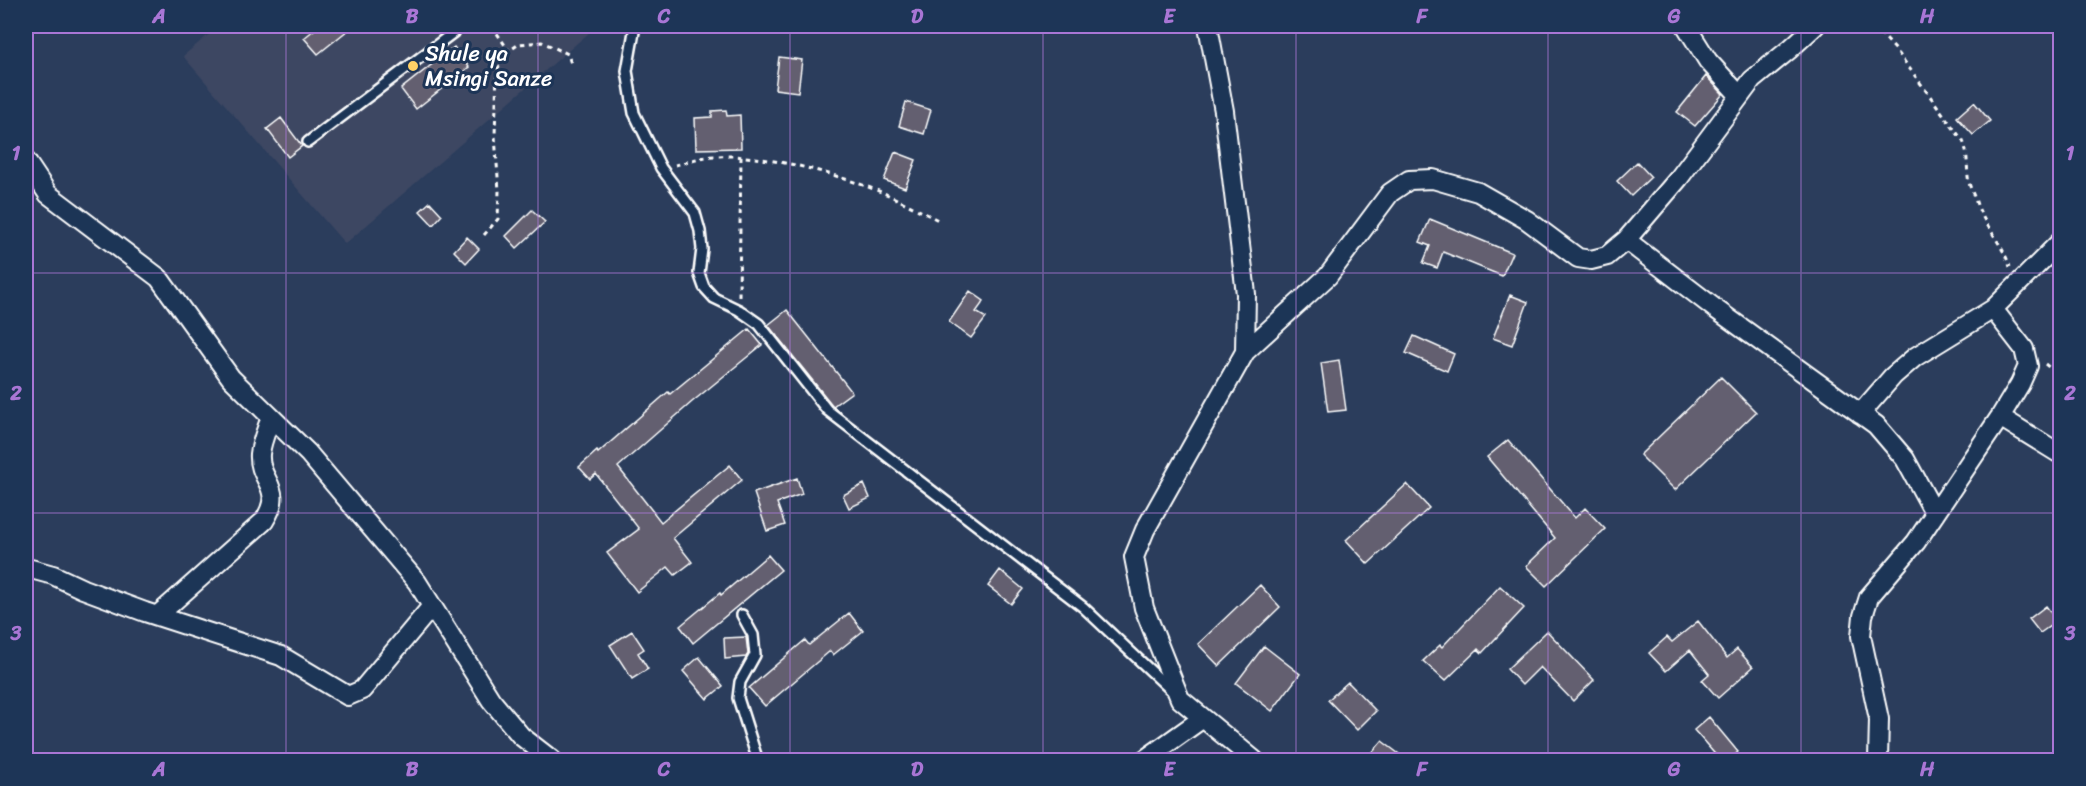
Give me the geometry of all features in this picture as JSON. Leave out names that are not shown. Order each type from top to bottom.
[{"type":"street","points":[[1208,26],[1224,111],[1246,294],[1245,352]]},
{"type":"street","points":[[1686,26],[1708,60],[1740,96]]},
{"type":"street","points":[[1254,760],[1180,699],[1144,608],[1134,557],[1145,530],[1245,352],[1328,276],[1390,193],[1409,180],[1433,178],[1478,192],[1527,220],[1578,258],[1591,260],[1607,256],[1626,240],[1679,178],[1752,80],[1815,26]]},
{"type":"street","points":[[26,161],[48,194],[159,278],[231,378],[308,453],[417,582],[491,700],[521,736],[552,760]]},
{"type":"street","points":[[1626,240],[1726,317],[1876,425],[1905,459],[1935,514]]},
{"type":"street","points":[[1860,414],[1893,376],[1915,357],[1992,309],[2061,242]]},
{"type":"street","points":[[1878,760],[1879,719],[1861,636],[1863,616],[1869,597],[1916,542],[2000,417],[2028,366],[2024,349],[1992,309]]},
{"type":"street","points":[[157,616],[264,521],[272,508],[270,484],[261,464],[260,453],[271,417]]},
{"type":"street","points":[[2000,417],[2061,454]]},
{"type":"street","points":[[26,570],[32,569],[53,575],[83,590],[281,656],[348,696],[362,690],[432,606]]},
{"type":"street","points":[[1144,760],[1203,718]]},
{"type":"lane","points":[[308,142],[462,26]]},
{"type":"lane","points":[[635,26],[627,71],[634,113],[661,168],[694,213],[700,231],[702,249],[699,273],[704,287],[714,298],[739,310],[759,324],[827,410],[1083,607],[1180,699]]},
{"type":"lane","points":[[742,615],[753,635],[755,655],[740,682],[738,698],[757,758],[760,760]]},
{"type":"path","points":[[492,26],[508,51]]},
{"type":"path","points":[[1874,26],[1896,50],[1963,141],[1968,152],[1969,182],[1989,231],[2002,249],[2010,266],[2014,289]]},
{"type":"path","points":[[484,235],[498,219],[499,191],[495,136],[497,70],[508,51],[519,44],[542,42],[568,54],[570,64]]},
{"type":"path","points":[[661,168],[713,156],[741,157],[782,163],[827,174],[886,194],[940,220]]},
{"type":"path","points":[[739,310],[741,157]]},
{"type":"shaded area","points":[[219,26],[597,26],[345,244],[183,56]]},
{"type":"building","points":[[319,26],[353,26],[318,54],[304,38]]},
{"type":"building","points":[[454,47],[469,67],[416,109],[401,89]]},
{"type":"building","points":[[779,57],[802,60],[798,92],[775,89]]},
{"type":"building","points":[[1706,76],[1723,94],[1695,126],[1677,112]]},
{"type":"building","points":[[906,102],[931,110],[924,134],[899,126]]},
{"type":"building","points":[[1974,102],[1990,121],[1973,135],[1957,117]]},
{"type":"building","points":[[726,110],[727,116],[740,115],[741,148],[696,149],[695,118],[712,117],[712,111]]},
{"type":"building","points":[[281,118],[302,146],[288,157],[267,129]]},
{"type":"building","points":[[895,152],[916,160],[905,188],[884,180]]},
{"type":"building","points":[[1637,162],[1651,177],[1631,196],[1617,181]]},
{"type":"building","points":[[430,202],[442,215],[433,225],[420,211]]},
{"type":"building","points":[[532,210],[545,222],[517,248],[506,236]]},
{"type":"building","points":[[1430,219],[1512,253],[1502,276],[1443,252],[1437,268],[1423,263],[1430,246],[1420,242]]},
{"type":"building","points":[[467,237],[479,249],[466,263],[454,251]]},
{"type":"building","points":[[970,291],[984,301],[976,312],[986,318],[971,338],[949,322]]},
{"type":"building","points":[[1510,295],[1528,302],[1512,345],[1493,338]]},
{"type":"building","points":[[787,310],[852,392],[833,406],[768,325]]},
{"type":"building","points":[[749,329],[762,345],[618,467],[661,522],[730,465],[742,480],[673,538],[692,562],[675,575],[668,567],[637,592],[607,553],[639,529],[596,474],[590,479],[579,467],[668,392],[670,394]]},
{"type":"building","points":[[1414,336],[1454,354],[1447,371],[1406,353]]},
{"type":"building","points":[[1339,360],[1346,410],[1328,412],[1321,363]]},
{"type":"building","points":[[1721,377],[1756,412],[1675,490],[1640,455]]},
{"type":"building","points":[[1508,440],[1575,518],[1585,508],[1605,529],[1546,586],[1526,566],[1555,538],[1487,457]]},
{"type":"building","points":[[797,478],[802,494],[777,503],[785,525],[767,531],[754,493]]},
{"type":"building","points":[[864,484],[870,498],[849,508],[843,495]]},
{"type":"building","points":[[1407,484],[1429,508],[1368,564],[1346,540]]},
{"type":"building","points":[[768,555],[781,570],[693,643],[680,626]]},
{"type":"building","points":[[1000,570],[1023,589],[1011,604],[988,586]]},
{"type":"building","points":[[1260,585],[1280,607],[1219,666],[1198,644]]},
{"type":"building","points":[[1500,586],[1524,608],[1482,653],[1478,649],[1445,681],[1423,661],[1440,645],[1442,647]]},
{"type":"building","points":[[2046,606],[2057,621],[2040,633],[2029,619]]},
{"type":"building","points":[[849,613],[863,631],[833,655],[830,651],[765,706],[749,688],[805,640],[809,645]]},
{"type":"building","points":[[1698,621],[1727,658],[1737,649],[1753,667],[1718,698],[1702,680],[1709,674],[1690,650],[1666,671],[1649,653],[1667,637],[1672,642]]},
{"type":"building","points":[[632,631],[644,649],[638,653],[648,669],[632,679],[610,645]]},
{"type":"building","points":[[1547,631],[1594,680],[1573,701],[1540,667],[1522,685],[1507,669]]},
{"type":"building","points":[[746,637],[748,654],[746,657],[725,659],[724,638]]},
{"type":"building","points":[[1264,646],[1300,674],[1272,711],[1236,683]]},
{"type":"building","points":[[699,657],[723,686],[707,699],[683,671]]},
{"type":"building","points":[[1348,682],[1376,711],[1357,730],[1328,700]]},
{"type":"building","points":[[1709,717],[1738,752],[1729,760],[1720,760],[1694,730]]},
{"type":"building","points":[[1382,741],[1407,760],[1366,760]]},
{"type":"place","name":"Shule ya Msingi Sanze","points":[[413,66]]}]
